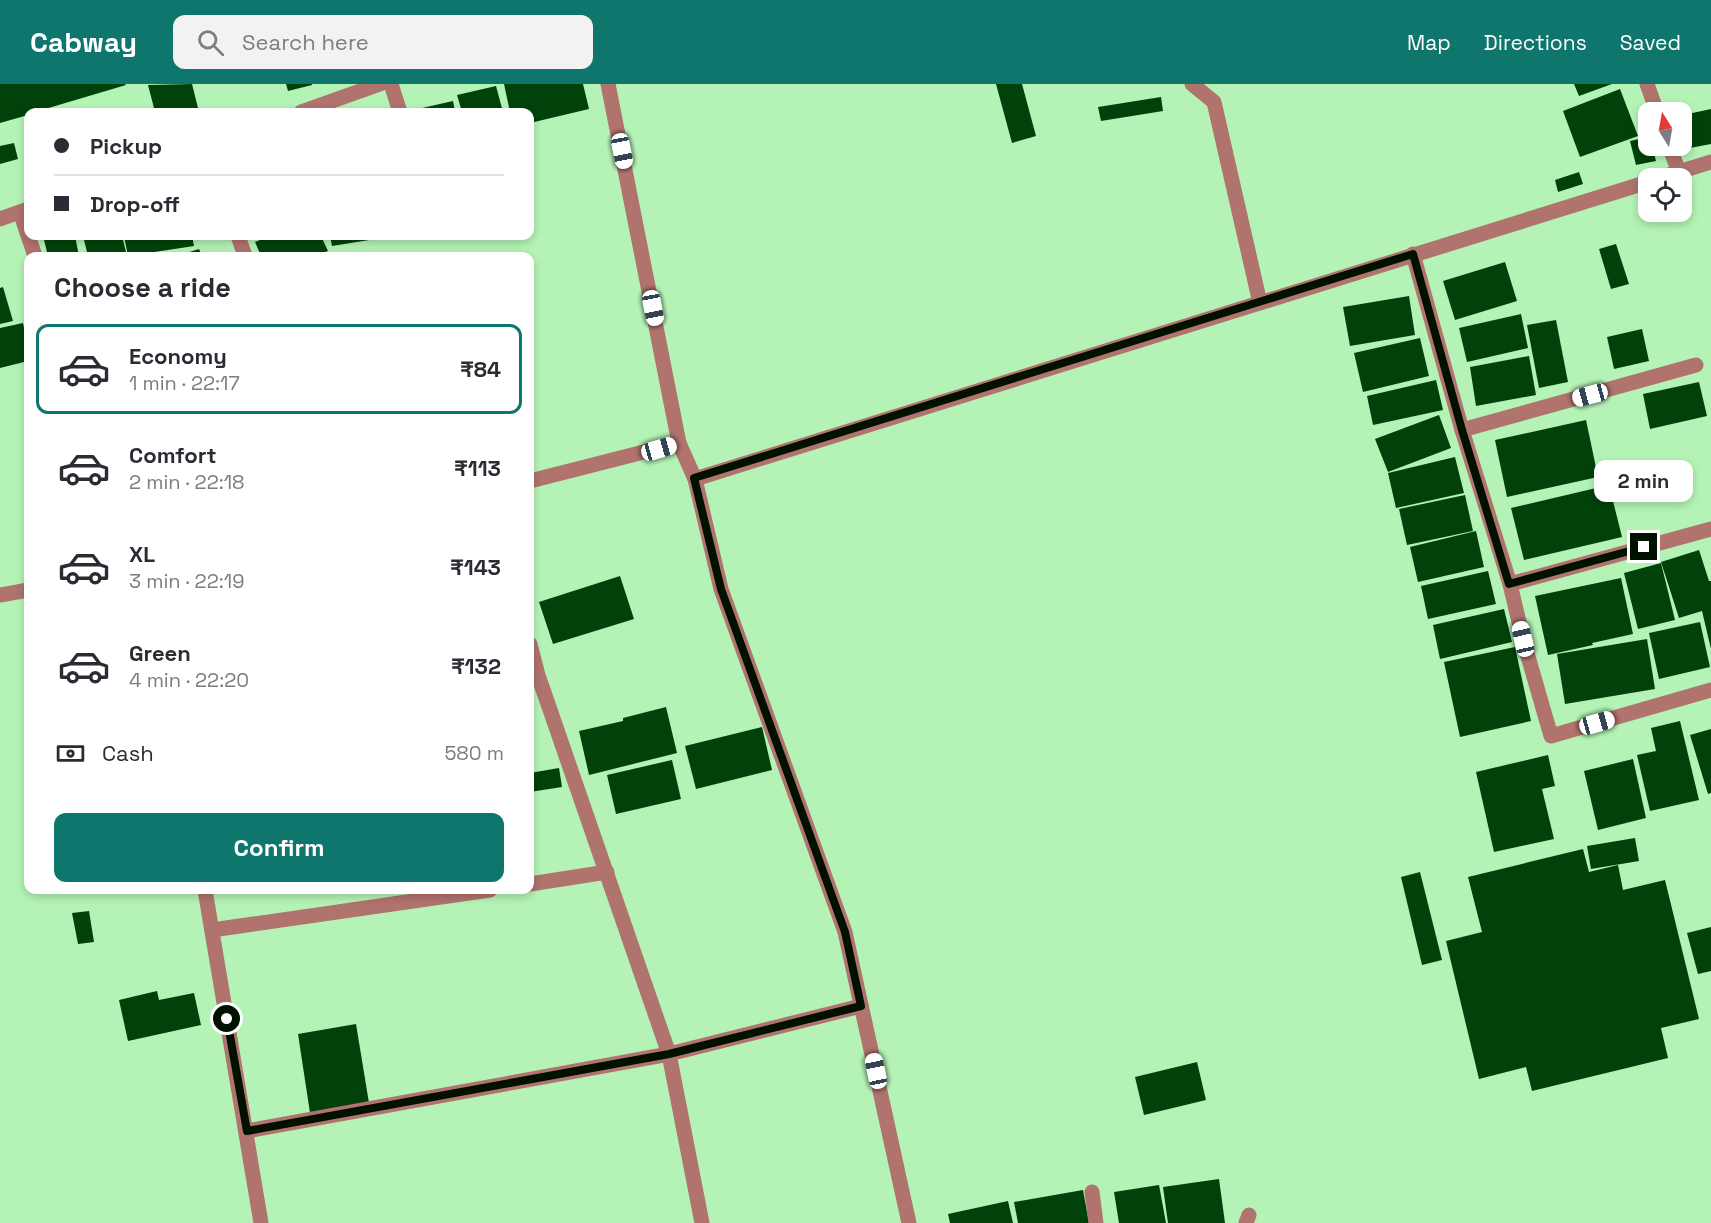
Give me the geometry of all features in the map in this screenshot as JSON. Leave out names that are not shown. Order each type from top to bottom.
[{"type":"street","points":[[312,108],[380,84]]},
{"type":"street","points":[[391,84],[399,108]]},
{"type":"street","points":[[608,84],[679,443],[694,478],[721,589],[845,932],[909,1223]]},
{"type":"street","points":[[1192,84],[1214,102],[1260,303]]},
{"type":"street","points":[[1647,84],[1653,102]]},
{"type":"street","points":[[1692,168],[1711,162]]},
{"type":"street","points":[[694,478],[1638,185]]},
{"type":"street","points":[[0,219],[24,210]]},
{"type":"street","points":[[1413,254],[1551,736],[1711,690]]},
{"type":"street","points":[[1462,430],[1696,365]]},
{"type":"street","points":[[534,480],[679,443]]},
{"type":"street","points":[[1509,584],[1711,529]]},
{"type":"street","points":[[0,596],[24,591]]},
{"type":"street","points":[[534,676],[607,872],[669,1054],[702,1223]]},
{"type":"street","points":[[534,883],[607,872]]},
{"type":"street","points":[[206,894],[261,1223]]},
{"type":"street","points":[[212,930],[462,894]]},
{"type":"street","points":[[247,1131],[669,1054],[861,1006]]},
{"type":"street","points":[[1092,1192],[1096,1223]]},
{"type":"building","points":[[0,84],[126,85],[48,108],[24,108],[24,116],[0,123]]},
{"type":"building","points":[[192,84],[198,108],[154,108],[148,85]]},
{"type":"building","points":[[286,84],[312,84],[312,85],[288,91]]},
{"type":"building","points":[[504,84],[583,84],[589,109],[534,122],[534,108],[509,108]]},
{"type":"building","points":[[996,84],[1022,84],[1036,136],[1012,143]]},
{"type":"building","points":[[1574,84],[1612,84],[1579,96]]},
{"type":"building","points":[[496,86],[502,108],[461,108],[457,95]]},
{"type":"building","points":[[1620,89],[1638,136],[1580,157],[1563,111]]},
{"type":"building","points":[[1161,97],[1163,111],[1101,121],[1098,107]]},
{"type":"building","points":[[453,101],[454,108],[422,108]]},
{"type":"building","points":[[1711,109],[1711,144],[1692,148],[1692,113]]},
{"type":"building","points":[[1638,139],[1638,156],[1655,156],[1656,161],[1636,165],[1630,141]]},
{"type":"building","points":[[14,143],[18,159],[0,164],[0,146]]},
{"type":"building","points":[[1579,172],[1583,184],[1558,192],[1555,180]]},
{"type":"building","points":[[44,240],[76,240],[78,252],[47,252]]},
{"type":"building","points":[[84,240],[123,240],[126,252],[87,252]]},
{"type":"building","points":[[125,240],[193,240],[194,246],[154,252],[127,252]]},
{"type":"building","points":[[260,240],[323,240],[328,251],[259,252],[255,242]]},
{"type":"building","points":[[331,240],[369,240],[332,246]]},
{"type":"building","points":[[1616,244],[1629,284],[1611,289],[1599,249]]},
{"type":"building","points":[[1505,262],[1517,301],[1455,320],[1443,281]]},
{"type":"building","points":[[3,287],[13,321],[0,324],[0,288]]},
{"type":"building","points":[[1409,296],[1415,335],[1350,346],[1343,307]]},
{"type":"building","points":[[1521,314],[1528,348],[1467,362],[1459,328]]},
{"type":"building","points":[[1556,320],[1568,382],[1539,388],[1527,325]]},
{"type":"building","points":[[23,323],[24,362],[0,368],[0,328]]},
{"type":"building","points":[[1642,329],[1649,361],[1614,369],[1607,337]]},
{"type":"building","points":[[1420,338],[1429,376],[1363,392],[1354,353]]},
{"type":"building","points":[[1529,356],[1536,395],[1476,406],[1470,367]]},
{"type":"building","points":[[1436,380],[1443,410],[1373,425],[1367,396]]},
{"type":"building","points":[[1699,382],[1707,416],[1650,429],[1643,394]]},
{"type":"building","points":[[1439,415],[1451,448],[1388,472],[1375,439]]},
{"type":"building","points":[[1586,420],[1598,477],[1507,497],[1495,440]]},
{"type":"building","points":[[1455,457],[1464,493],[1396,508],[1388,473]]},
{"type":"building","points":[[1609,485],[1622,537],[1524,560],[1511,508]]},
{"type":"building","points":[[1465,495],[1473,531],[1407,545],[1399,509]]},
{"type":"building","points":[[1476,531],[1484,567],[1418,582],[1410,547]]},
{"type":"building","points":[[1699,550],[1709,581],[1711,581],[1711,649],[1702,611],[1679,618],[1661,562]]},
{"type":"building","points":[[1661,563],[1675,620],[1638,629],[1624,573]]},
{"type":"building","points":[[1488,571],[1496,604],[1428,619],[1421,586]]},
{"type":"building","points":[[620,576],[634,619],[553,644],[539,602]]},
{"type":"building","points":[[1621,578],[1633,634],[1548,655],[1535,596]]},
{"type":"building","points":[[1504,609],[1512,642],[1440,659],[1433,625]]},
{"type":"building","points":[[1700,622],[1710,667],[1659,679],[1649,633]]},
{"type":"building","points":[[1647,639],[1655,689],[1565,704],[1557,654]]},
{"type":"building","points":[[1515,647],[1531,721],[1460,737],[1444,662]]},
{"type":"building","points":[[666,707],[677,753],[589,775],[579,731],[623,721],[623,718]]},
{"type":"building","points":[[1680,721],[1699,800],[1650,811],[1637,755],[1656,751],[1651,728]]},
{"type":"building","points":[[762,727],[772,770],[696,789],[685,746]]},
{"type":"building","points":[[1711,729],[1711,793],[1708,794],[1690,735]]},
{"type":"building","points":[[1548,755],[1555,786],[1542,789],[1554,839],[1494,852],[1476,772]]},
{"type":"building","points":[[1633,759],[1646,818],[1598,830],[1584,771]]},
{"type":"building","points":[[672,760],[681,799],[616,814],[607,775]]},
{"type":"building","points":[[559,768],[562,787],[534,791],[534,772]]},
{"type":"building","points":[[1635,838],[1639,861],[1591,869],[1587,846]]},
{"type":"building","points":[[1583,849],[1589,872],[1618,865],[1623,890],[1665,880],[1699,1019],[1661,1028],[1668,1058],[1532,1091],[1526,1067],[1479,1079],[1446,941],[1482,932],[1468,877]]},
{"type":"building","points":[[1420,872],[1442,960],[1422,965],[1401,877]]},
{"type":"building","points":[[89,911],[94,942],[78,944],[72,913]]},
{"type":"building","points":[[1711,927],[1711,971],[1698,974],[1687,933]]},
{"type":"building","points":[[157,991],[159,1000],[194,993],[201,1025],[128,1041],[119,1000]]},
{"type":"building","points":[[356,1024],[369,1103],[310,1113],[298,1034]]},
{"type":"building","points":[[1197,1062],[1206,1100],[1144,1115],[1135,1077]]},
{"type":"building","points":[[1219,1179],[1225,1223],[1168,1223],[1163,1187]]},
{"type":"building","points":[[1159,1185],[1166,1223],[1119,1223],[1114,1192]]},
{"type":"building","points":[[1083,1190],[1089,1223],[1018,1223],[1014,1202]]},
{"type":"building","points":[[1008,1201],[1013,1223],[950,1223],[948,1214]]},
{"type":"route","points":[[227,1019],[247,1131],[669,1054],[861,1006],[845,932],[721,589],[694,478],[1413,254],[1462,430],[1509,584],[1644,547]]}]
